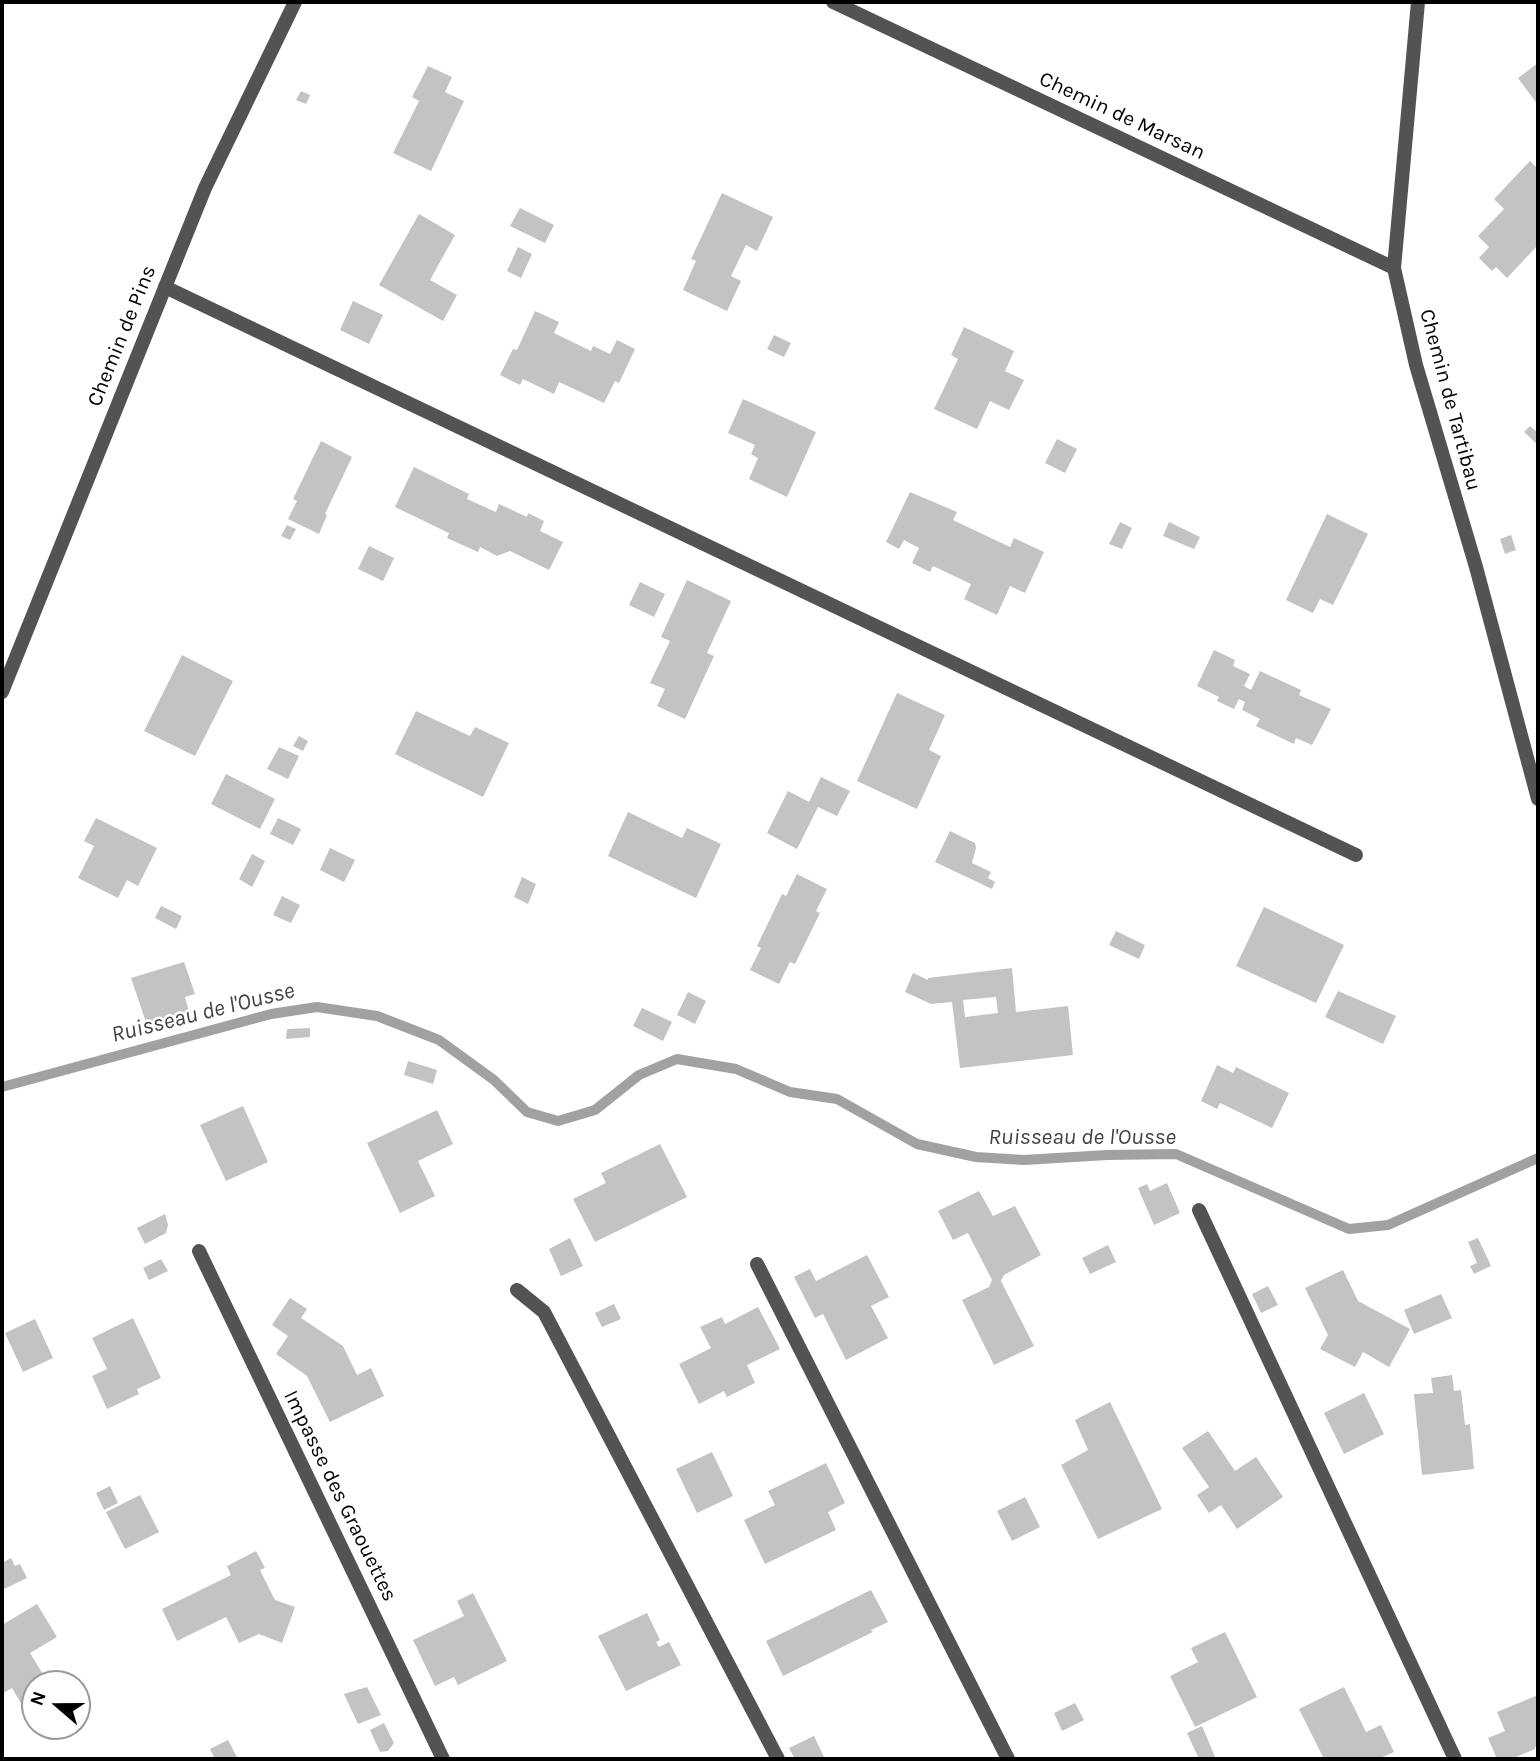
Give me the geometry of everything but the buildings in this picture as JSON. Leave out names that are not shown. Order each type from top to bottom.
[{"type":"street","name":"Chemin de Pins","points":[[2,692],[205,187],[295,2]]},
{"type":"street","name":"Chemin de Marsan","points":[[833,2],[1394,268]]},
{"type":"street","name":"Chemin de Tartibau","points":[[1418,2],[1394,268],[1416,365],[1538,799]]},
{"type":"street","points":[[165,287],[1356,855]]},
{"type":"street","points":[[1199,1210],[1455,1759]]},
{"type":"street","name":"Impasse des Graouettes","points":[[199,1251],[443,1759]]},
{"type":"street","points":[[757,1264],[1008,1759]]},
{"type":"street","points":[[517,1290],[544,1312],[778,1759]]},
{"type":"waterway","name":"Ruisseau de l'Ousse","points":[[2,1087],[271,1014],[317,1007],[377,1016],[439,1040],[494,1080],[527,1112],[558,1121],[595,1110],[639,1075],[677,1059],[736,1069],[790,1092],[837,1099],[917,1144],[976,1157],[1024,1160],[1176,1154],[1349,1229],[1388,1225],[1538,1158]]}]
